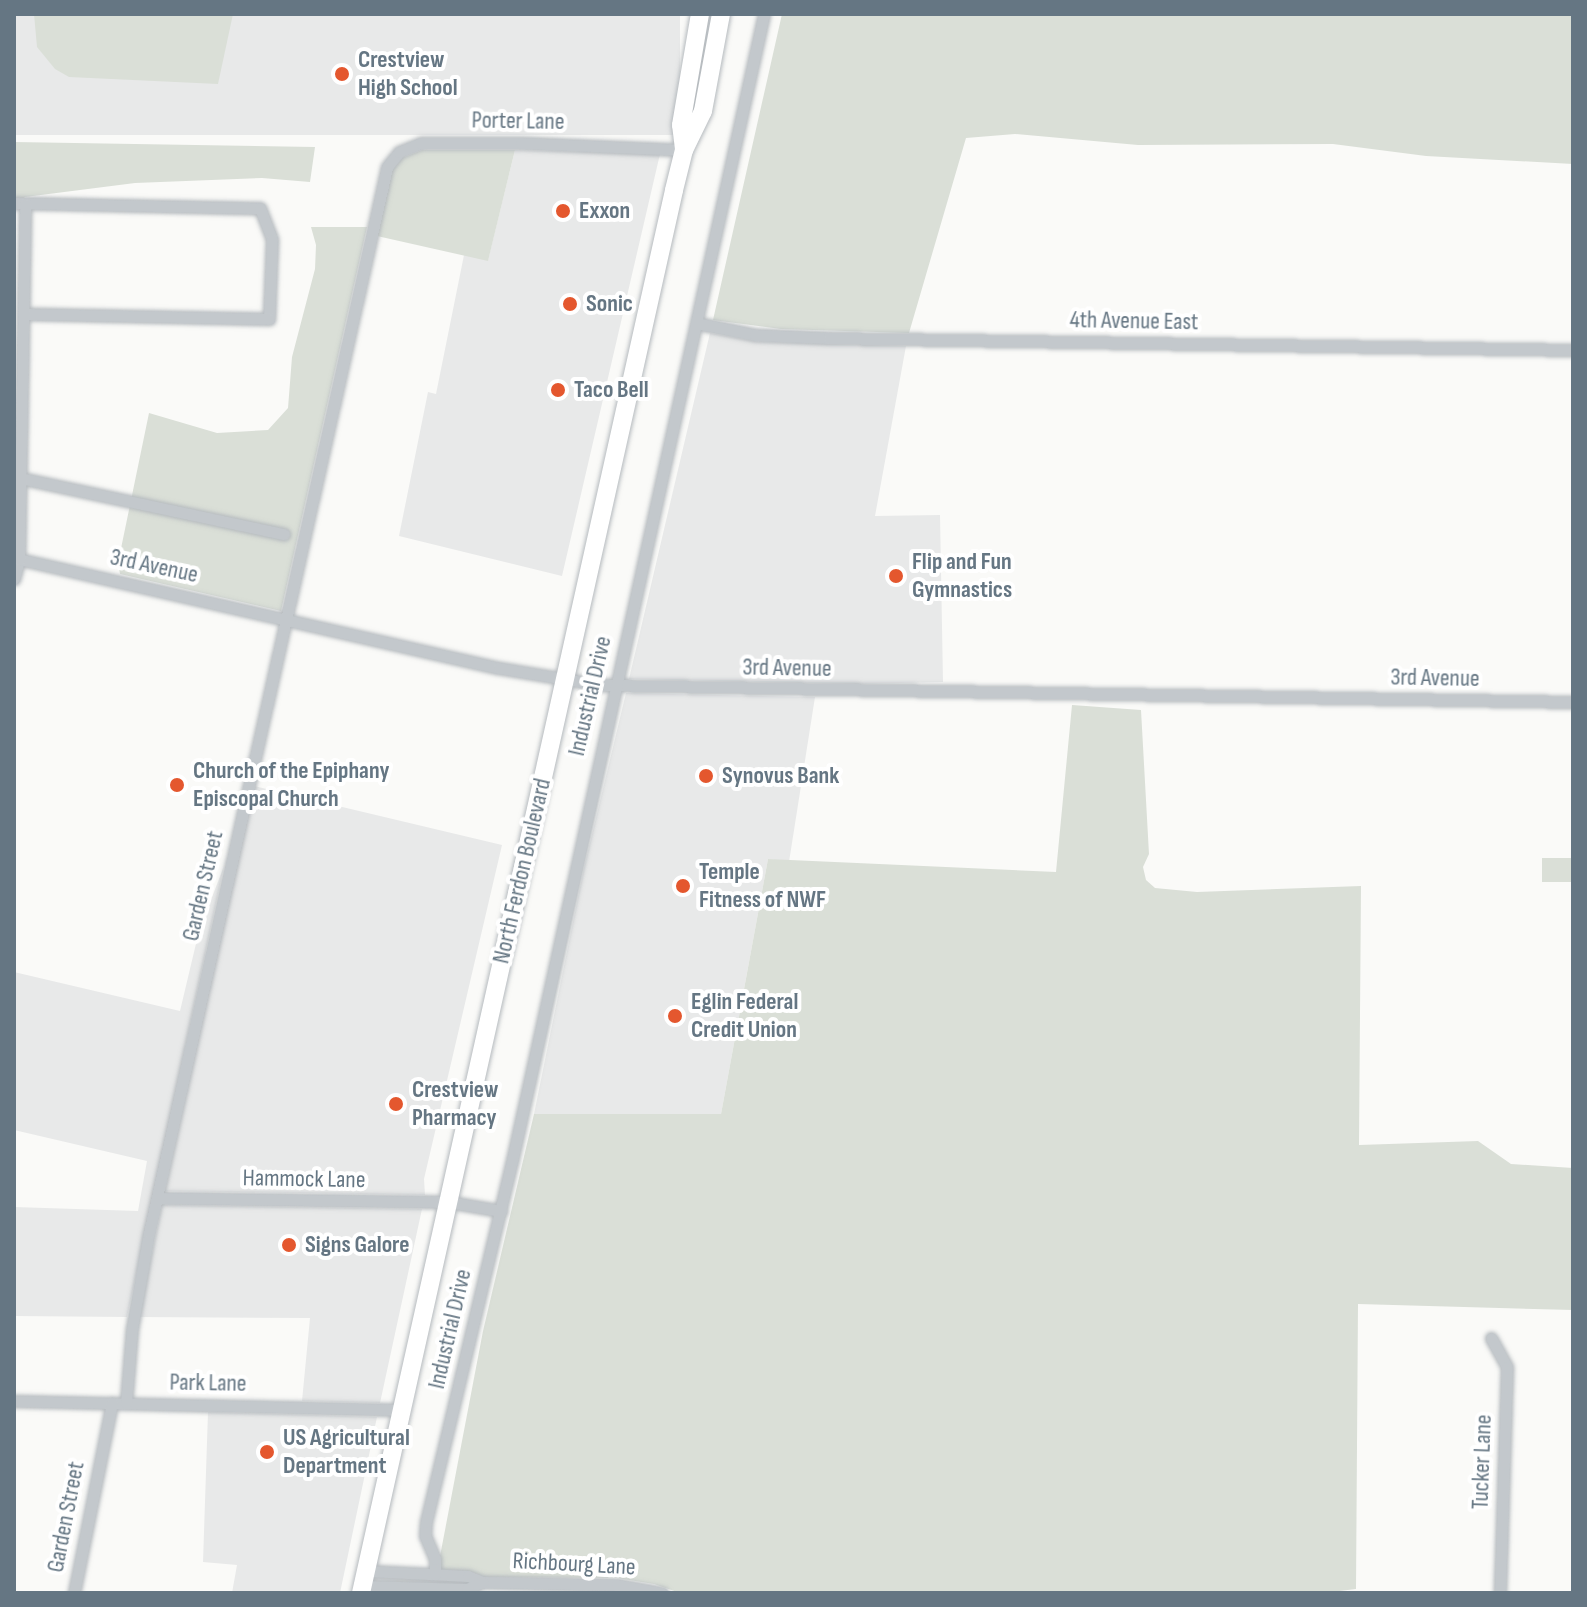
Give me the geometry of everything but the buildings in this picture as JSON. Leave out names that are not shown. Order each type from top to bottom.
[{"type":"main road","name":"North Ferdon Boulevard","points":[[684,150],[681,125],[700,14]]},
{"type":"main road","name":"North Ferdon Boulevard","points":[[364,1583],[684,150],[703,111],[721,14]]},
{"type":"street","name":"Industrial Drive","points":[[435,1574],[435,1559],[425,1536],[426,1522],[501,1211],[614,685],[764,14]]},
{"type":"street","name":"Porter Lane","points":[[381,193],[387,167],[394,157],[421,143],[521,143],[684,150]]},
{"type":"street","name":"Garden Street","points":[[126,1403],[136,1299],[157,1198],[381,193]]},
{"type":"street","points":[[14,579],[20,478],[23,314],[19,204],[260,208],[272,240],[269,319],[23,314]]},
{"type":"street","name":"4th Avenue East","points":[[696,323],[755,335],[829,338],[1573,350]]},
{"type":"street","points":[[20,478],[284,534]]},
{"type":"street","name":"3rd Avenue","points":[[17,559],[564,679],[614,685],[1573,702]]},
{"type":"street","name":"Hammock Lane","points":[[157,1198],[449,1202],[501,1211]]},
{"type":"street","name":"Tucker Lane","points":[[1491,1338],[1507,1367],[1500,1593]]},
{"type":"street","name":"Park Lane","points":[[14,1401],[401,1410]]},
{"type":"street","name":"Garden Street","points":[[74,1593],[112,1403]]},
{"type":"street","name":"Richbourg Lane","points":[[364,1583],[435,1574],[468,1576],[483,1582],[617,1585],[662,1593]]},
{"type":"street","name":"Richbourg Lane","points":[[364,1583],[410,1590],[467,1589],[483,1582]]},
{"type":"shaded area","name":"Crestview High School","points":[[14,14],[680,14],[680,135],[14,135]]},
{"type":"shaded area","points":[[34,14],[233,14],[218,84],[69,77],[55,69],[37,47]]},
{"type":"shaded area","points":[[782,14],[1573,14],[1573,164],[1426,156],[1333,144],[1138,145],[1015,134],[966,138],[909,333],[781,329],[713,320]]},
{"type":"shaded area","points":[[14,142],[315,147],[310,182],[262,178],[135,183],[25,197],[14,205]]},
{"type":"shaded area","points":[[422,150],[515,150],[488,261],[377,236],[392,170],[402,158]]},
{"type":"shaded area","points":[[515,150],[660,154],[562,576],[399,536],[428,392],[436,394],[464,255],[488,260]]},
{"type":"shaded area","points":[[311,227],[367,227],[281,611],[120,574],[118,563],[149,413],[217,433],[268,430],[288,408],[292,357],[315,269],[316,245]]},
{"type":"shaded area","points":[[710,333],[759,342],[906,346],[875,516],[940,515],[943,682],[858,684],[629,679]]},
{"type":"shaded area","points":[[626,693],[815,697],[789,862],[768,859],[721,1114],[534,1114],[584,868]]},
{"type":"shaded area","points":[[1072,705],[1141,710],[1149,854],[1143,867],[1146,880],[1155,888],[1197,892],[1361,886],[1359,1145],[1478,1141],[1511,1164],[1573,1168],[1573,1310],[1358,1304],[1356,1589],[1323,1593],[680,1593],[654,1584],[617,1578],[479,1577],[437,1572],[483,1331],[534,1114],[721,1114],[768,859],[1056,872]]},
{"type":"shaded area","points":[[254,786],[502,845],[424,1179],[425,1195],[165,1191]]},
{"type":"shaded area","points":[[1542,858],[1573,858],[1573,882],[1542,882]]},
{"type":"shaded area","points":[[224,866],[127,1317],[14,1316],[14,1207],[138,1211],[147,1161],[14,1130],[14,972],[180,1011],[199,931]]},
{"type":"shaded area","points":[[162,1205],[422,1209],[380,1403],[302,1401],[310,1318],[139,1317]]},
{"type":"shaded area","points":[[208,1412],[377,1417],[340,1593],[232,1593],[237,1565],[203,1562]]},
{"type":"place","name":"Crestview High School","points":[[342,74]]},
{"type":"place","name":"Exxon","points":[[563,211]]},
{"type":"place","name":"Sonic","points":[[570,304]]},
{"type":"place","name":"Taco Bell","points":[[558,390]]},
{"type":"place","name":"Flip and Fun Gymnastics","points":[[896,576]]},
{"type":"place","name":"Synovus Bank","points":[[706,776]]},
{"type":"place","name":"Church of the Epiphany Episcopal Church","points":[[177,785]]},
{"type":"place","name":"Temple Fitness of NWF","points":[[683,886]]},
{"type":"place","name":"Eglin Federal Credit Union","points":[[675,1016]]},
{"type":"place","name":"Crestview Pharmacy","points":[[396,1104]]},
{"type":"place","name":"Signs Galore","points":[[289,1245]]},
{"type":"place","name":"US Agricultural Department","points":[[267,1452]]}]
